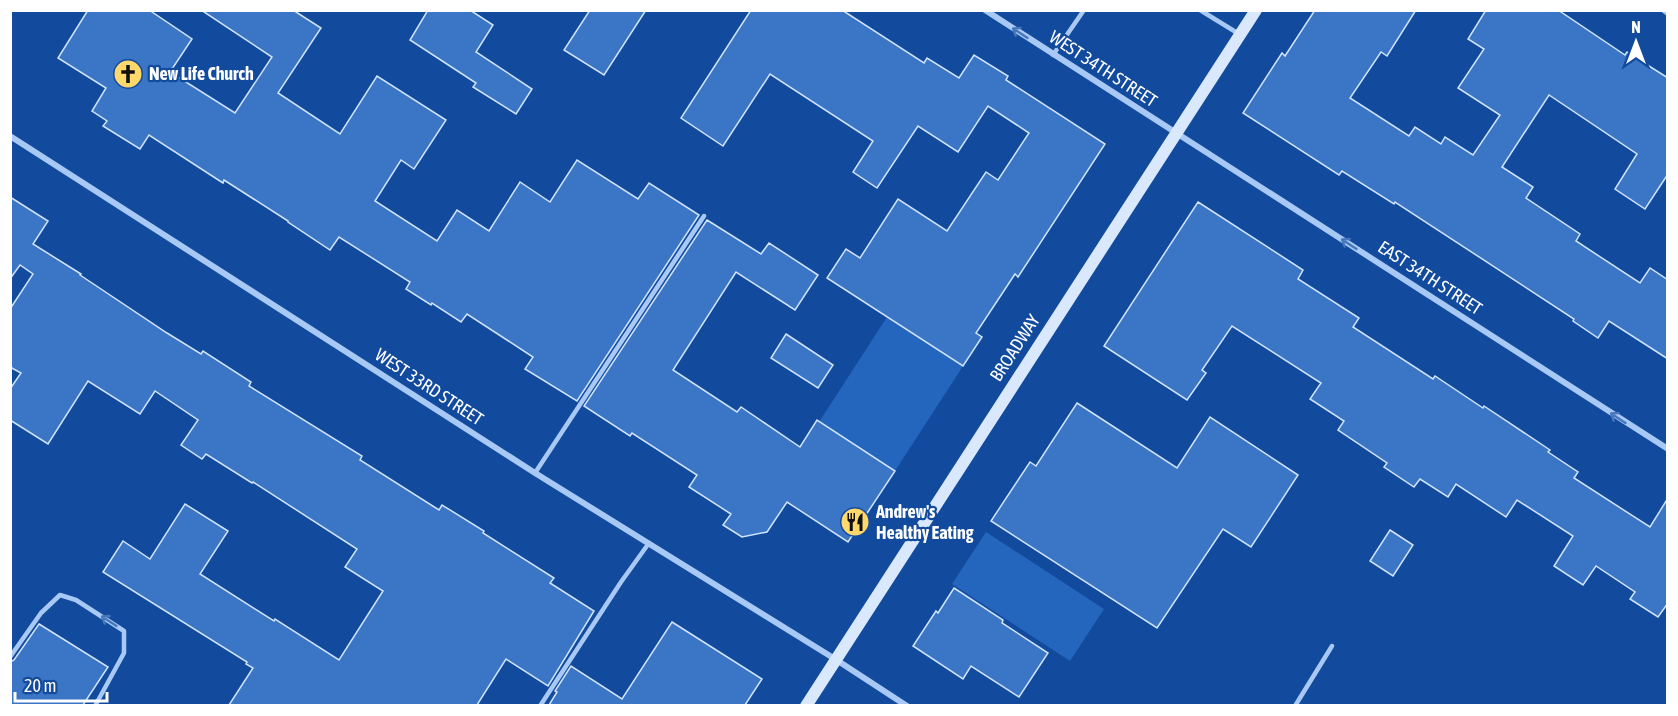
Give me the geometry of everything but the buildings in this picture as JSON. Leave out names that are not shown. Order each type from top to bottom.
[{"type":"street","name":"WEST 34TH STREET","points":[[985,10],[1176,133]]},
{"type":"street","name":"BROADWAY","points":[[806,705],[1256,10]]},
{"type":"street","points":[[1664,10],[1668,13]]},
{"type":"street","name":"EAST 34TH STREET","points":[[1176,133],[1668,449]]},
{"type":"street","name":"WEST 33RD STREET","points":[[10,136],[535,473],[907,705]]},
{"type":"lane","points":[[1053,55],[1084,10]]},
{"type":"lane","points":[[1200,10],[1239,35]]},
{"type":"lane","points":[[535,473],[704,216]]},
{"type":"lane","points":[[540,705],[649,543]]},
{"type":"lane","points":[[10,657],[41,613],[60,595],[76,600],[124,631],[124,653],[95,705]]},
{"type":"lane","points":[[1295,705],[1332,646]]},
{"type":"shaded area","points":[[887,317],[963,366],[895,471],[819,422]]},
{"type":"shaded area","points":[[986,532],[1104,609],[1070,661],[952,584]]},
{"type":"place","name":"New Life Church","points":[[128,74]]},
{"type":"place","name":"Andrew's Healthy Eating","points":[[855,522]]}]
